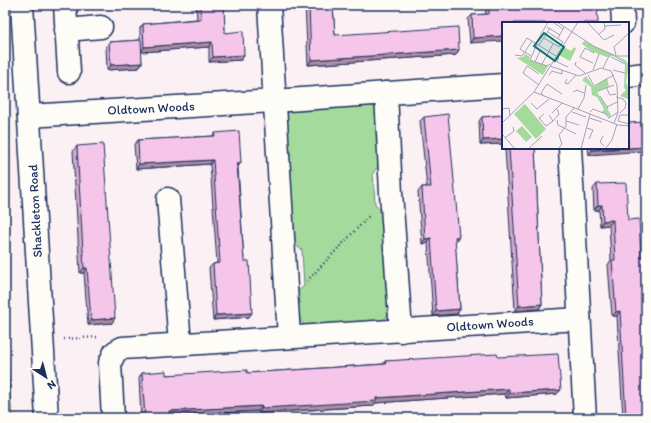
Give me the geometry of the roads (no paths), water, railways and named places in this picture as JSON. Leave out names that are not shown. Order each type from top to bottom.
[{"type":"street","name":"Shackleton Road","points":[[22,5],[47,418]]},
{"type":"street","points":[[65,5],[69,72]]},
{"type":"street","points":[[269,5],[273,101],[289,337]]},
{"type":"street","points":[[622,5],[623,22]]},
{"type":"street","points":[[66,30],[101,27]]},
{"type":"street","points":[[629,76],[646,74]]},
{"type":"street","name":"Oldtown Woods","points":[[29,116],[502,85]]},
{"type":"street","points":[[386,93],[391,193],[401,331]]},
{"type":"street","points":[[570,149],[578,318],[585,418]]},
{"type":"street","points":[[168,199],[180,344]]},
{"type":"street","name":"Oldtown Woods","points":[[113,418],[110,363],[115,352],[122,348],[401,331],[578,318]]}]
